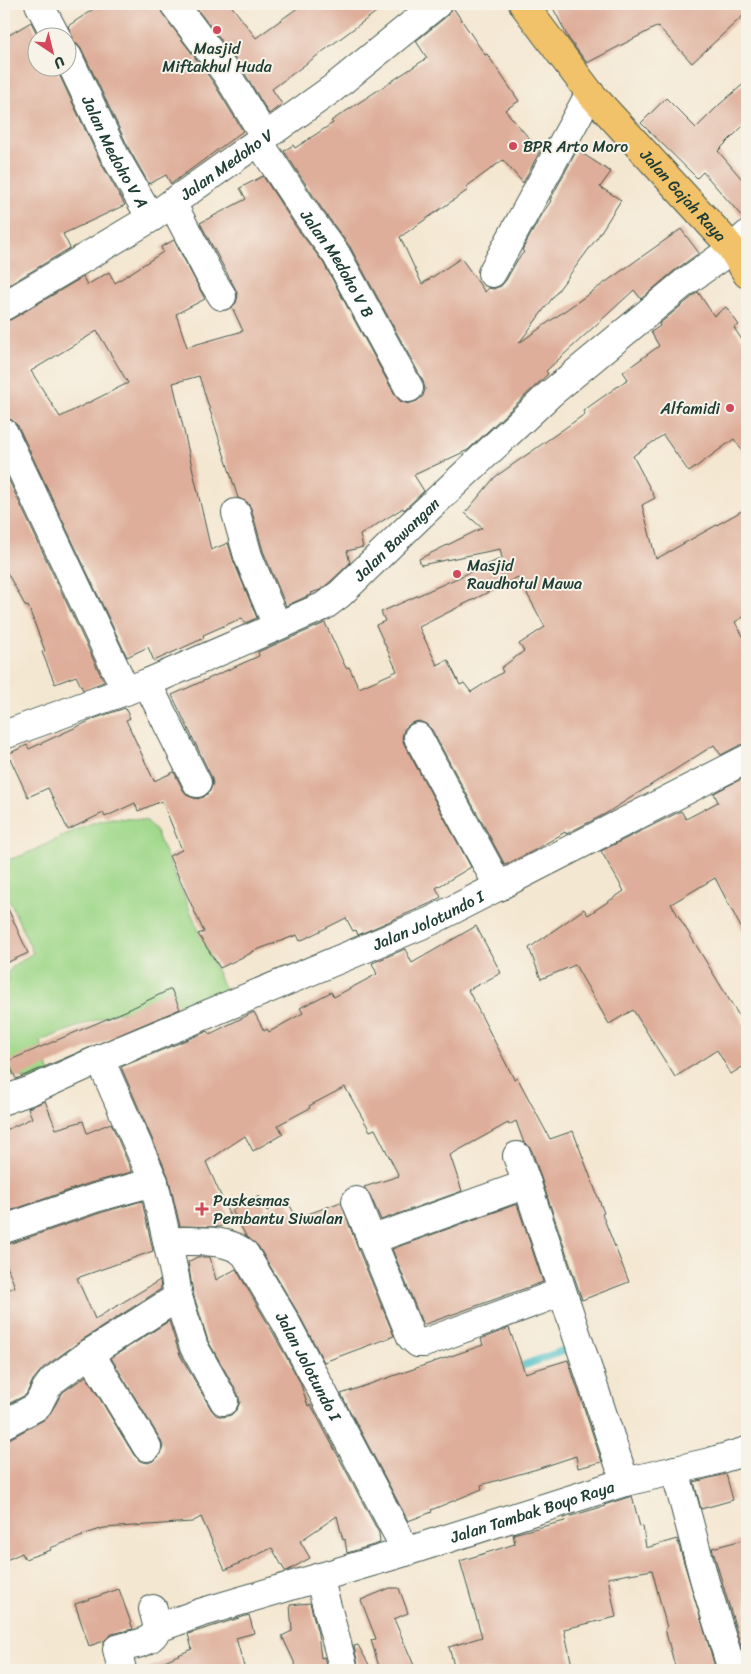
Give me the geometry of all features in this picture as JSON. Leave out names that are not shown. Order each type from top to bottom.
[{"type":"main road","name":"Jalan Gajah Raya","points":[[523,4],[590,93],[739,242],[747,274]]},
{"type":"street","points":[[39,4],[52,28]]},
{"type":"street","name":"Jalan Medoho V B","points":[[174,4],[226,73],[262,140],[309,218],[336,254],[409,388]]},
{"type":"street","name":"Jalan Medoho V","points":[[4,306],[162,211],[332,89],[437,4]]},
{"type":"street","name":"Jalan Medoho V A","points":[[78,78],[115,156],[162,211],[222,296]]},
{"type":"street","points":[[492,274],[590,93]]},
{"type":"street","name":"Jalan Bawangan","points":[[4,735],[136,687],[324,606],[340,594],[550,394],[684,283],[739,242]]},
{"type":"street","points":[[4,433],[136,687],[197,783]]},
{"type":"street","points":[[236,513],[248,556],[278,626]]},
{"type":"street","points":[[418,737],[499,887]]},
{"type":"street","name":"Jalan Jolotundo I","points":[[5,1097],[32,1090],[100,1059],[431,921],[746,762]]},
{"type":"street","points":[[100,1059],[154,1182],[178,1297],[194,1347],[224,1401]]},
{"type":"street","points":[[516,1156],[527,1184],[625,1482]]},
{"type":"street","points":[[4,1229],[95,1198],[154,1182]]},
{"type":"street","points":[[371,1240],[527,1184]]},
{"type":"street","points":[[356,1201],[411,1337],[418,1343],[424,1343],[562,1292]]},
{"type":"street","name":"Jalan Jolotundo I","points":[[167,1241],[224,1243],[238,1248],[245,1254],[284,1321],[398,1535],[405,1552]]},
{"type":"street","points":[[4,1424],[38,1405],[52,1381],[178,1297]]},
{"type":"street","points":[[90,1354],[147,1447]]},
{"type":"street","name":"Jalan Tambak Boyo Raya","points":[[122,1670],[117,1649],[144,1643],[151,1639],[155,1618],[200,1613],[405,1552],[625,1482],[747,1451]]},
{"type":"street","points":[[675,1470],[705,1582],[732,1670]]},
{"type":"street","points":[[319,1577],[344,1670]]},
{"type":"green space","points":[[112,818],[147,821],[156,832],[227,995],[145,1031],[131,1011],[117,1012],[40,1041],[50,1074],[33,1081],[5,1073],[4,988],[9,983],[7,974],[14,965],[33,953],[4,889],[5,861],[27,853],[80,828]]},
{"type":"building","points":[[101,4],[159,4],[162,13],[213,82],[243,131],[171,184],[166,175],[149,184],[129,149],[78,45],[78,28],[69,28],[68,26]]},
{"type":"building","points":[[193,4],[230,4],[256,38],[303,4],[387,4],[272,89],[282,104],[269,114],[239,64]]},
{"type":"building","points":[[551,4],[747,4],[747,12],[692,63],[658,26],[587,63],[569,39]]},
{"type":"building","points":[[452,6],[485,55],[487,54],[519,101],[505,110],[540,151],[523,183],[503,160],[466,187],[468,190],[400,237],[422,284],[461,258],[485,292],[489,288],[493,289],[501,286],[524,252],[522,250],[551,201],[577,150],[611,172],[600,187],[621,200],[597,238],[519,343],[681,229],[699,253],[641,299],[634,290],[546,371],[548,374],[468,450],[414,475],[424,491],[404,510],[403,508],[360,535],[363,547],[347,551],[350,563],[330,582],[320,590],[286,606],[263,551],[251,508],[247,502],[238,498],[199,376],[173,383],[211,550],[228,543],[257,618],[245,623],[242,618],[203,635],[204,638],[154,661],[148,647],[127,657],[18,426],[12,420],[4,418],[4,322],[83,277],[87,285],[109,272],[115,283],[163,252],[161,247],[174,240],[205,299],[176,314],[187,347],[243,331],[232,307],[236,303],[238,296],[235,288],[200,223],[246,199],[240,188],[263,176],[296,227],[323,262],[395,395],[400,401],[408,404],[417,401],[423,396],[425,389],[423,381],[350,247],[322,209],[284,151],[293,145],[295,148],[333,123],[331,121],[427,58],[416,41],[447,16]],"holes":[[[97,331],[128,383],[60,417],[31,371]]]},
{"type":"building","points":[[31,22],[34,28],[28,28],[28,78],[61,78],[101,163],[125,205],[63,234],[70,248],[4,288],[4,38]]},
{"type":"building","points":[[747,81],[747,122],[718,151],[747,185],[747,220],[745,220],[703,172],[697,178],[641,123],[666,98],[696,128]]},
{"type":"building","points":[[698,292],[714,316],[726,307],[739,325],[734,328],[747,347],[747,458],[734,439],[689,472],[663,435],[633,456],[655,498],[642,505],[656,559],[747,508],[747,615],[735,622],[747,643],[747,743],[721,755],[714,745],[605,814],[566,834],[565,832],[505,865],[432,730],[426,724],[419,721],[411,723],[404,729],[402,737],[404,744],[471,867],[436,888],[441,897],[358,935],[356,930],[353,931],[346,918],[300,941],[297,935],[251,952],[220,968],[198,934],[204,932],[169,856],[182,850],[162,801],[138,811],[135,803],[105,817],[103,813],[68,830],[48,788],[28,797],[8,754],[27,745],[29,749],[96,718],[125,708],[130,718],[126,720],[154,781],[174,772],[188,796],[197,799],[204,797],[210,791],[213,783],[211,776],[172,695],[259,656],[258,652],[325,623],[346,668],[349,667],[359,688],[397,671],[376,625],[385,621],[381,612],[502,558],[500,549],[421,565],[419,559],[482,528],[465,513],[495,477],[585,414],[583,411],[628,379],[623,372],[659,346],[651,332],[660,326],[659,324]],"holes":[[[518,577],[545,627],[519,644],[524,651],[501,668],[503,672],[471,692],[464,683],[460,685],[448,660],[437,665],[419,627]]]},
{"type":"building","points":[[4,470],[104,682],[83,690],[76,676],[55,684],[42,652],[45,651],[28,606],[26,607],[4,567]]},
{"type":"building","points":[[747,776],[747,939],[715,878],[671,904],[747,1029],[747,1064],[731,1074],[717,1050],[675,1077],[633,1010],[609,1024],[575,965],[541,979],[529,948],[584,909],[588,915],[624,891],[601,851],[681,811],[686,819],[718,802],[714,793]]},
{"type":"building","points":[[4,900],[28,953],[4,964]]},
{"type":"building","points":[[476,926],[501,973],[468,990],[514,1079],[517,1077],[550,1139],[573,1131],[604,1213],[602,1214],[629,1282],[582,1300],[532,1151],[524,1143],[516,1121],[509,1125],[508,1123],[450,1155],[462,1191],[381,1220],[370,1195],[364,1187],[399,1176],[375,1129],[370,1131],[345,1087],[278,1125],[283,1134],[253,1151],[245,1136],[206,1162],[232,1221],[219,1227],[180,1226],[168,1176],[121,1067],[208,1031],[210,1034],[254,1012],[264,1031],[267,1029],[269,1032],[303,1013],[300,1008],[331,992],[334,997],[377,974],[372,963],[405,949],[412,963]]},
{"type":"building","points":[[171,989],[180,1009],[16,1079],[8,1061],[130,1009]]},
{"type":"building","points":[[45,1101],[56,1129],[83,1121],[87,1133],[111,1123],[132,1172],[90,1183],[4,1213],[4,1131],[32,1118],[28,1108]]},
{"type":"building","points":[[259,1196],[267,1211],[286,1199],[297,1218],[341,1202],[394,1336],[324,1362],[298,1313],[258,1246],[246,1236],[232,1210]]},
{"type":"building","points":[[142,1201],[153,1251],[77,1278],[95,1319],[160,1280],[161,1289],[82,1340],[43,1368],[33,1380],[26,1395],[4,1406],[4,1291],[15,1287],[4,1258],[4,1244]]},
{"type":"building","points":[[517,1204],[543,1282],[423,1325],[392,1249]]},
{"type":"building","points":[[197,1257],[210,1257],[216,1280],[236,1269],[300,1382],[308,1406],[311,1405],[379,1533],[380,1543],[347,1553],[345,1539],[343,1540],[337,1516],[300,1541],[310,1558],[287,1571],[285,1571],[272,1548],[225,1570],[201,1517],[192,1522],[104,1528],[82,1535],[50,1548],[51,1550],[25,1559],[22,1553],[4,1561],[4,1440],[47,1418],[63,1392],[86,1376],[134,1455],[140,1461],[148,1463],[155,1460],[161,1454],[163,1446],[160,1439],[111,1358],[169,1321],[180,1355],[211,1409],[216,1415],[223,1417],[231,1415],[237,1409],[240,1402],[238,1394],[208,1341],[193,1293],[188,1262]]},
{"type":"building","points":[[509,1328],[525,1373],[568,1360],[602,1462],[578,1468],[576,1456],[481,1485],[482,1489],[408,1521],[341,1394],[483,1345],[481,1339]]},
{"type":"building","points":[[726,1474],[733,1500],[701,1509],[694,1482]]},
{"type":"building","points":[[632,1496],[640,1527],[643,1526],[646,1548],[677,1539],[716,1670],[676,1670],[652,1570],[608,1578],[616,1617],[564,1629],[573,1670],[546,1670],[546,1665],[523,1670],[455,1670],[449,1647],[482,1637],[460,1561],[515,1544],[513,1534],[565,1521],[564,1518]]},
{"type":"building","points":[[747,1539],[747,1666],[712,1548]]},
{"type":"building","points":[[390,1588],[399,1588],[408,1613],[394,1619],[416,1670],[380,1670],[371,1640],[376,1639],[361,1600]]},
{"type":"building","points":[[119,1589],[133,1629],[112,1634],[104,1641],[89,1646],[75,1604]]},
{"type":"building","points":[[310,1603],[318,1634],[321,1658],[324,1657],[328,1670],[295,1670],[294,1667],[296,1666],[282,1636],[292,1631],[290,1605]]},
{"type":"building","points":[[249,1615],[254,1633],[236,1638],[245,1670],[144,1670],[192,1649],[188,1634]]},
{"type":"building","points":[[358,1645],[372,1670],[359,1670],[354,1646]]},
{"type":"waterway","points":[[514,1369],[576,1346]]},
{"type":"place","name":"Masjid Miftakhul Huda","points":[[217,30]]},
{"type":"place","name":"BPR Arto Moro","points":[[513,146]]},
{"type":"place","name":"Alfamidi","points":[[730,408]]},
{"type":"place","name":"Masjid Raudhotul Mawa","points":[[457,574]]},
{"type":"place","name":"Puskesmas Pembantu Siwalan","points":[[202,1209]]}]
